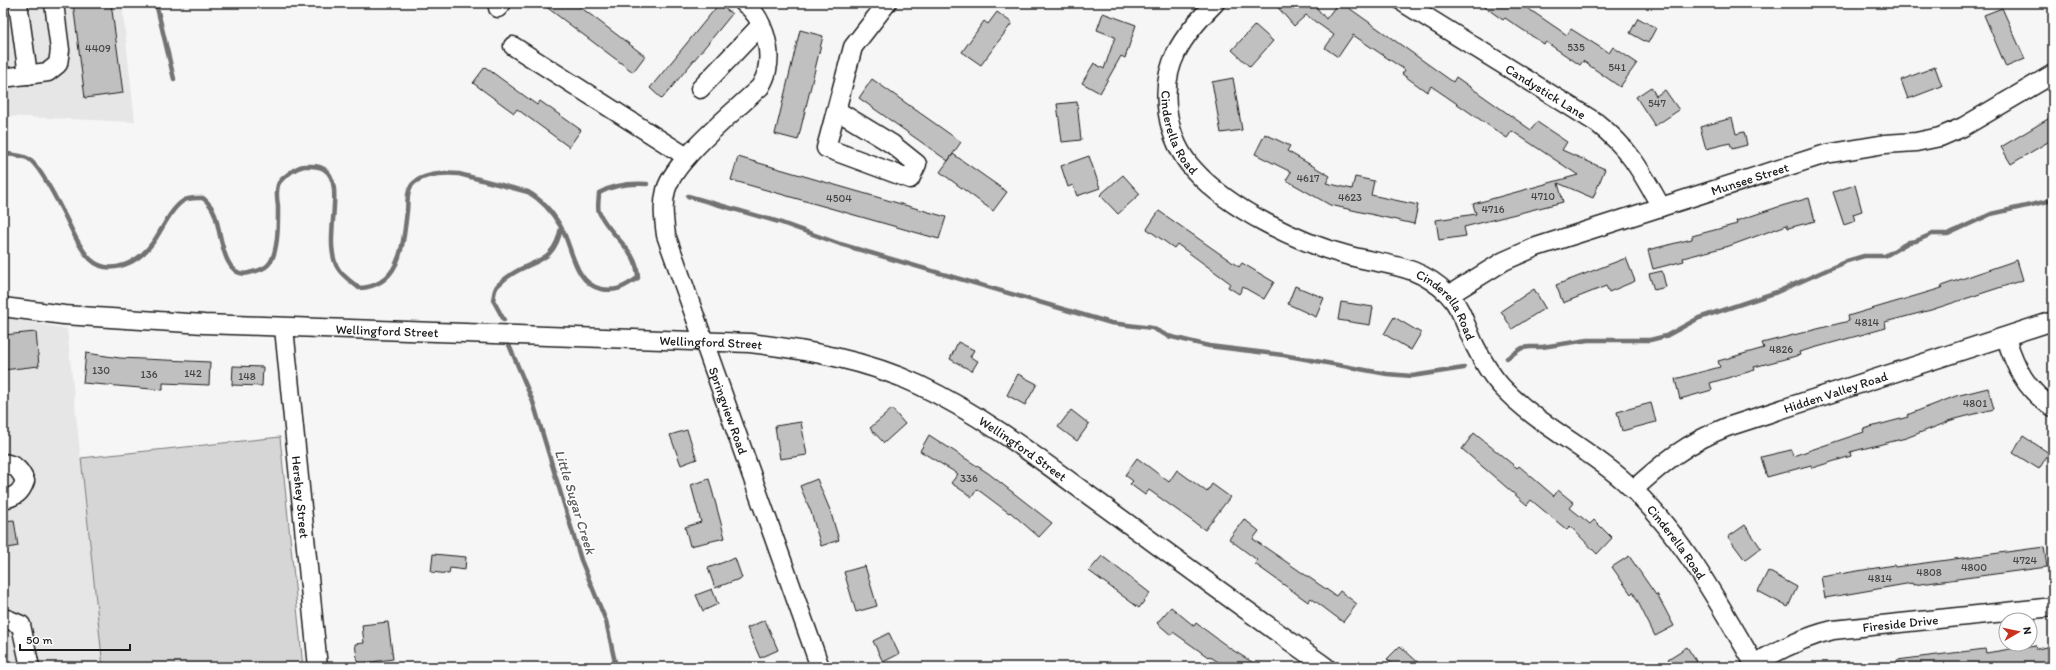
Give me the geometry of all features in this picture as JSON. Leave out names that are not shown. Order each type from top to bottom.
[{"type":"street","points":[[18,3],[28,75]]},
{"type":"street","points":[[3,78],[48,72],[58,64],[60,50],[54,3]]},
{"type":"street","points":[[700,89],[761,25],[754,13],[744,3]]},
{"type":"street","points":[[836,110],[892,144],[917,164],[913,176],[910,179],[826,148],[836,110],[853,47],[887,3]]},
{"type":"street","name":"Cinderella Road","points":[[1215,3],[1193,25],[1182,40],[1170,69],[1166,91],[1166,103],[1176,142],[1194,170],[1206,182],[1256,217],[1290,235],[1351,256],[1392,264],[1412,270],[1431,280],[1449,295],[1462,315],[1474,345],[1484,363],[1500,385],[1519,404],[1600,462],[1633,490],[1674,536],[1755,665]]},
{"type":"street","name":"Candystick Lane","points":[[1404,3],[1598,123],[1616,138],[1639,167],[1661,207]]},
{"type":"street","name":"Springview Road","points":[[761,25],[768,49],[768,69],[760,87],[687,157],[673,174],[666,189],[663,218],[666,235],[820,667]]},
{"type":"street","points":[[513,46],[687,157]]},
{"type":"street","name":"Munsee Street","points":[[1449,295],[1504,261],[1536,247],[1826,154],[1885,144],[1916,142],[1940,137],[1963,127],[2053,74]]},
{"type":"street","name":"Wellingford Street","points":[[3,307],[64,315],[284,328],[391,329],[750,343],[787,348],[848,360],[918,385],[957,404],[1021,446],[1326,667]]},
{"type":"street","name":"Hidden Valley Road","points":[[1633,490],[1677,452],[1701,438],[1727,427],[2006,338],[2053,321]]},
{"type":"street","name":"Hershey Street","points":[[284,328],[318,667]]},
{"type":"street","points":[[2006,338],[2014,361],[2024,380],[2038,396],[2053,407]]},
{"type":"street","points":[[3,464],[10,464],[19,469],[25,481],[22,490],[14,497],[3,499]]},
{"type":"street","name":"Fireside Drive","points":[[1755,665],[1786,646],[1808,636],[1833,630],[2053,607]]},
{"type":"street","points":[[3,619],[21,624],[30,667]]},
{"type":"shaded area","points":[[3,3],[122,3],[135,122],[3,116]]},
{"type":"shaded area","points":[[3,317],[67,329],[103,667],[3,667]]},
{"type":"shaded area","points":[[280,437],[303,667],[103,667],[81,458]]},
{"type":"building","points":[[73,3],[111,3],[123,93],[85,98]]},
{"type":"building","points":[[541,3],[575,3],[645,56],[633,72]]},
{"type":"building","points":[[1274,3],[1321,3],[1316,7],[1326,19],[1338,3],[1342,3],[1453,82],[1456,77],[1531,130],[1537,122],[1567,142],[1562,150],[1605,169],[1593,198],[1558,183],[1563,202],[1464,227],[1466,236],[1439,240],[1436,220],[1476,214],[1473,204],[1578,175],[1512,131],[1507,138],[1431,86],[1427,92],[1402,74],[1405,70],[1353,35],[1338,57],[1325,48],[1334,35],[1306,15],[1294,26]]},
{"type":"building","points":[[1479,3],[1520,3],[1567,35],[1571,29],[1609,53],[1613,47],[1637,63],[1620,87],[1583,61],[1580,65],[1546,42],[1544,44],[1505,18],[1503,20]]},
{"type":"building","points":[[719,4],[732,14],[662,99],[650,88]]},
{"type":"building","points":[[2002,8],[2025,59],[2006,67],[1984,15]]},
{"type":"building","points":[[997,12],[1012,23],[981,65],[962,52],[984,21],[988,24]]},
{"type":"building","points":[[1103,13],[1136,25],[1125,58],[1121,56],[1100,93],[1082,83],[1094,63],[1104,69],[1115,37],[1097,30]]},
{"type":"building","points":[[1638,18],[1656,28],[1648,43],[1630,33]]},
{"type":"building","points":[[1255,25],[1273,41],[1250,67],[1232,50]]},
{"type":"building","points":[[800,30],[823,36],[798,140],[775,134]]},
{"type":"building","points":[[485,67],[537,105],[540,101],[581,130],[569,147],[517,109],[514,113],[473,83]]},
{"type":"building","points":[[1935,67],[1942,86],[1908,99],[1901,80]]},
{"type":"building","points":[[1233,78],[1242,130],[1221,133],[1212,82]]},
{"type":"building","points":[[872,79],[961,142],[948,161],[859,98]]},
{"type":"building","points":[[1651,87],[1656,96],[1665,90],[1679,110],[1655,126],[1636,97]]},
{"type":"building","points":[[1077,102],[1081,140],[1062,142],[1057,104]]},
{"type":"building","points":[[2053,116],[2053,139],[2011,164],[2001,147]]},
{"type":"building","points":[[1732,118],[1736,134],[1744,132],[1747,145],[1732,149],[1730,143],[1706,149],[1700,127]]},
{"type":"building","points":[[1265,134],[1290,146],[1287,151],[1330,176],[1326,183],[1352,189],[1355,177],[1374,181],[1371,195],[1418,205],[1414,224],[1330,205],[1286,180],[1291,172],[1255,154]]},
{"type":"building","points":[[953,154],[1007,192],[993,211],[940,172]]},
{"type":"building","points":[[1089,156],[1100,188],[1077,196],[1073,185],[1068,187],[1061,166]]},
{"type":"building","points":[[738,157],[946,217],[939,239],[731,180]]},
{"type":"building","points":[[1123,175],[1140,194],[1118,214],[1100,195]]},
{"type":"building","points":[[1855,185],[1862,211],[1853,214],[1855,221],[1844,225],[1833,192]]},
{"type":"building","points":[[1809,198],[1815,221],[1788,228],[1787,225],[1729,246],[1683,258],[1684,261],[1653,269],[1648,250],[1692,239],[1692,236],[1737,224],[1736,221]]},
{"type":"building","points":[[1159,211],[1239,267],[1242,263],[1274,282],[1264,299],[1243,287],[1239,294],[1228,287],[1230,283],[1177,244],[1174,248],[1147,229]]},
{"type":"building","points":[[1626,258],[1635,281],[1609,292],[1606,286],[1563,303],[1556,285]]},
{"type":"building","points":[[2017,260],[2023,280],[1931,310],[1885,322],[1886,328],[1799,352],[1800,355],[1754,367],[1755,370],[1710,383],[1712,390],[1680,399],[1675,379],[1720,367],[1718,361],[1764,348],[1762,343],[1849,321],[1848,316],[1942,288],[1941,286]]},
{"type":"building","points":[[1662,271],[1666,287],[1654,290],[1649,274]]},
{"type":"building","points":[[1295,286],[1324,298],[1316,317],[1288,304]]},
{"type":"building","points":[[1534,289],[1545,308],[1512,329],[1501,311]]},
{"type":"building","points":[[1341,302],[1373,307],[1370,325],[1338,320]]},
{"type":"building","points":[[1394,317],[1421,333],[1411,350],[1384,334]]},
{"type":"building","points":[[36,332],[39,366],[3,370],[3,335]]},
{"type":"building","points":[[958,342],[974,350],[970,357],[978,361],[972,371],[950,359]]},
{"type":"building","points":[[86,353],[120,358],[210,362],[209,385],[163,383],[163,390],[83,383]]},
{"type":"building","points":[[233,366],[263,367],[262,386],[232,385]]},
{"type":"building","points":[[1018,374],[1037,384],[1025,405],[1007,395]]},
{"type":"building","points":[[1988,388],[1994,409],[1948,421],[1906,438],[1850,452],[1851,456],[1812,468],[1811,465],[1767,477],[1761,457],[1791,450],[1793,456],[1864,432],[1863,429],[1908,417],[1907,415],[1956,396]]},
{"type":"building","points":[[1651,403],[1656,422],[1622,431],[1617,412]]},
{"type":"building","points":[[892,409],[905,424],[884,443],[870,428]]},
{"type":"building","points":[[1071,410],[1089,424],[1077,441],[1058,427]]},
{"type":"building","points":[[801,422],[807,455],[780,459],[775,426]]},
{"type":"building","points":[[687,430],[697,459],[681,465],[670,435]]},
{"type":"building","points":[[1474,433],[1517,468],[1519,466],[1554,496],[1558,490],[1574,503],[1570,508],[1590,524],[1594,520],[1612,538],[1597,554],[1570,526],[1567,530],[1531,500],[1527,505],[1462,449]]},
{"type":"building","points":[[929,435],[988,473],[1052,523],[1039,537],[1010,512],[1009,513],[977,489],[972,497],[951,483],[958,474],[920,451]]},
{"type":"building","points":[[2023,436],[2049,453],[2039,469],[2013,453]]},
{"type":"building","points":[[1137,458],[1169,482],[1177,470],[1207,492],[1212,484],[1230,497],[1205,530],[1149,490],[1145,495],[1130,484],[1133,481],[1125,475]]},
{"type":"building","points":[[709,479],[725,538],[690,546],[685,527],[701,522],[691,485]]},
{"type":"building","points":[[817,479],[830,510],[839,540],[821,546],[811,512],[800,486]]},
{"type":"building","points":[[1244,519],[1259,531],[1253,539],[1336,596],[1340,591],[1357,604],[1343,622],[1311,598],[1308,602],[1255,564],[1257,560],[1229,539]]},
{"type":"building","points":[[14,520],[18,546],[3,549],[3,521]]},
{"type":"building","points":[[1745,525],[1761,548],[1745,560],[1728,537]]},
{"type":"building","points":[[2044,547],[2047,567],[1913,585],[1912,583],[1825,598],[1821,577],[1894,565],[1895,567]]},
{"type":"building","points":[[433,554],[466,557],[465,570],[450,568],[449,574],[431,572]]},
{"type":"building","points":[[1102,556],[1150,593],[1139,608],[1089,571]]},
{"type":"building","points":[[1629,556],[1656,595],[1657,594],[1674,626],[1655,636],[1633,592],[1631,594],[1612,567]]},
{"type":"building","points":[[735,558],[742,578],[715,588],[708,568]]},
{"type":"building","points":[[865,566],[877,606],[856,612],[844,572]]},
{"type":"building","points":[[1768,571],[1797,587],[1788,607],[1758,591]]},
{"type":"building","points":[[712,589],[718,604],[703,611],[696,595]]},
{"type":"building","points":[[1171,607],[1194,626],[1196,623],[1231,649],[1260,667],[1226,667],[1209,656],[1208,657],[1173,632],[1171,635],[1157,623]]},
{"type":"building","points":[[765,620],[778,650],[760,658],[747,628]]},
{"type":"building","points":[[388,622],[393,659],[358,664],[355,644],[364,643],[362,625]]},
{"type":"building","points":[[889,633],[899,654],[883,662],[873,641]]},
{"type":"building","points":[[1400,646],[1423,667],[1395,667],[1387,659]]},
{"type":"building","points":[[2053,646],[2053,667],[1897,667],[1897,660],[1985,649],[1986,653],[1998,651],[2038,652],[2038,649]]},
{"type":"building","points":[[1687,647],[1700,667],[1674,667],[1668,659]]},
{"type":"waterway","points":[[156,3],[174,79]]},
{"type":"waterway","name":"Little Sugar Creek","points":[[3,153],[24,157],[32,162],[49,185],[81,247],[87,256],[94,262],[102,266],[112,267],[124,265],[133,261],[154,241],[170,214],[178,205],[187,199],[203,198],[209,204],[215,215],[224,253],[228,262],[240,273],[249,273],[262,269],[272,260],[277,237],[277,188],[279,183],[285,176],[300,167],[317,166],[324,169],[331,177],[334,187],[332,231],[334,259],[341,273],[359,288],[373,285],[384,280],[392,271],[397,261],[404,237],[410,188],[420,179],[436,174],[459,174],[528,192],[533,195],[547,207],[558,222],[565,235],[575,264],[585,280],[601,289],[612,290],[620,288],[638,278],[637,268],[628,251],[609,228],[599,212],[599,193],[622,185],[647,184]]},
{"type":"waterway","points":[[688,196],[779,222],[840,244],[1111,323],[1152,328],[1168,336],[1209,346],[1283,355],[1387,374],[1412,376],[1464,368]]},
{"type":"waterway","points":[[1507,358],[1522,348],[1542,347],[1588,340],[1650,340],[1666,336],[1699,318],[1777,292],[1847,261],[1864,256],[1885,256],[1909,242],[1916,241],[1932,234],[1948,234],[1991,214],[2053,200]]},
{"type":"waterway","name":"Little Sugar Creek","points":[[504,320],[493,300],[498,285],[514,273],[547,255],[553,249],[558,240],[561,227]]},
{"type":"waterway","name":"Little Sugar Creek","points":[[509,345],[533,402],[581,560],[606,621],[616,667]]}]
